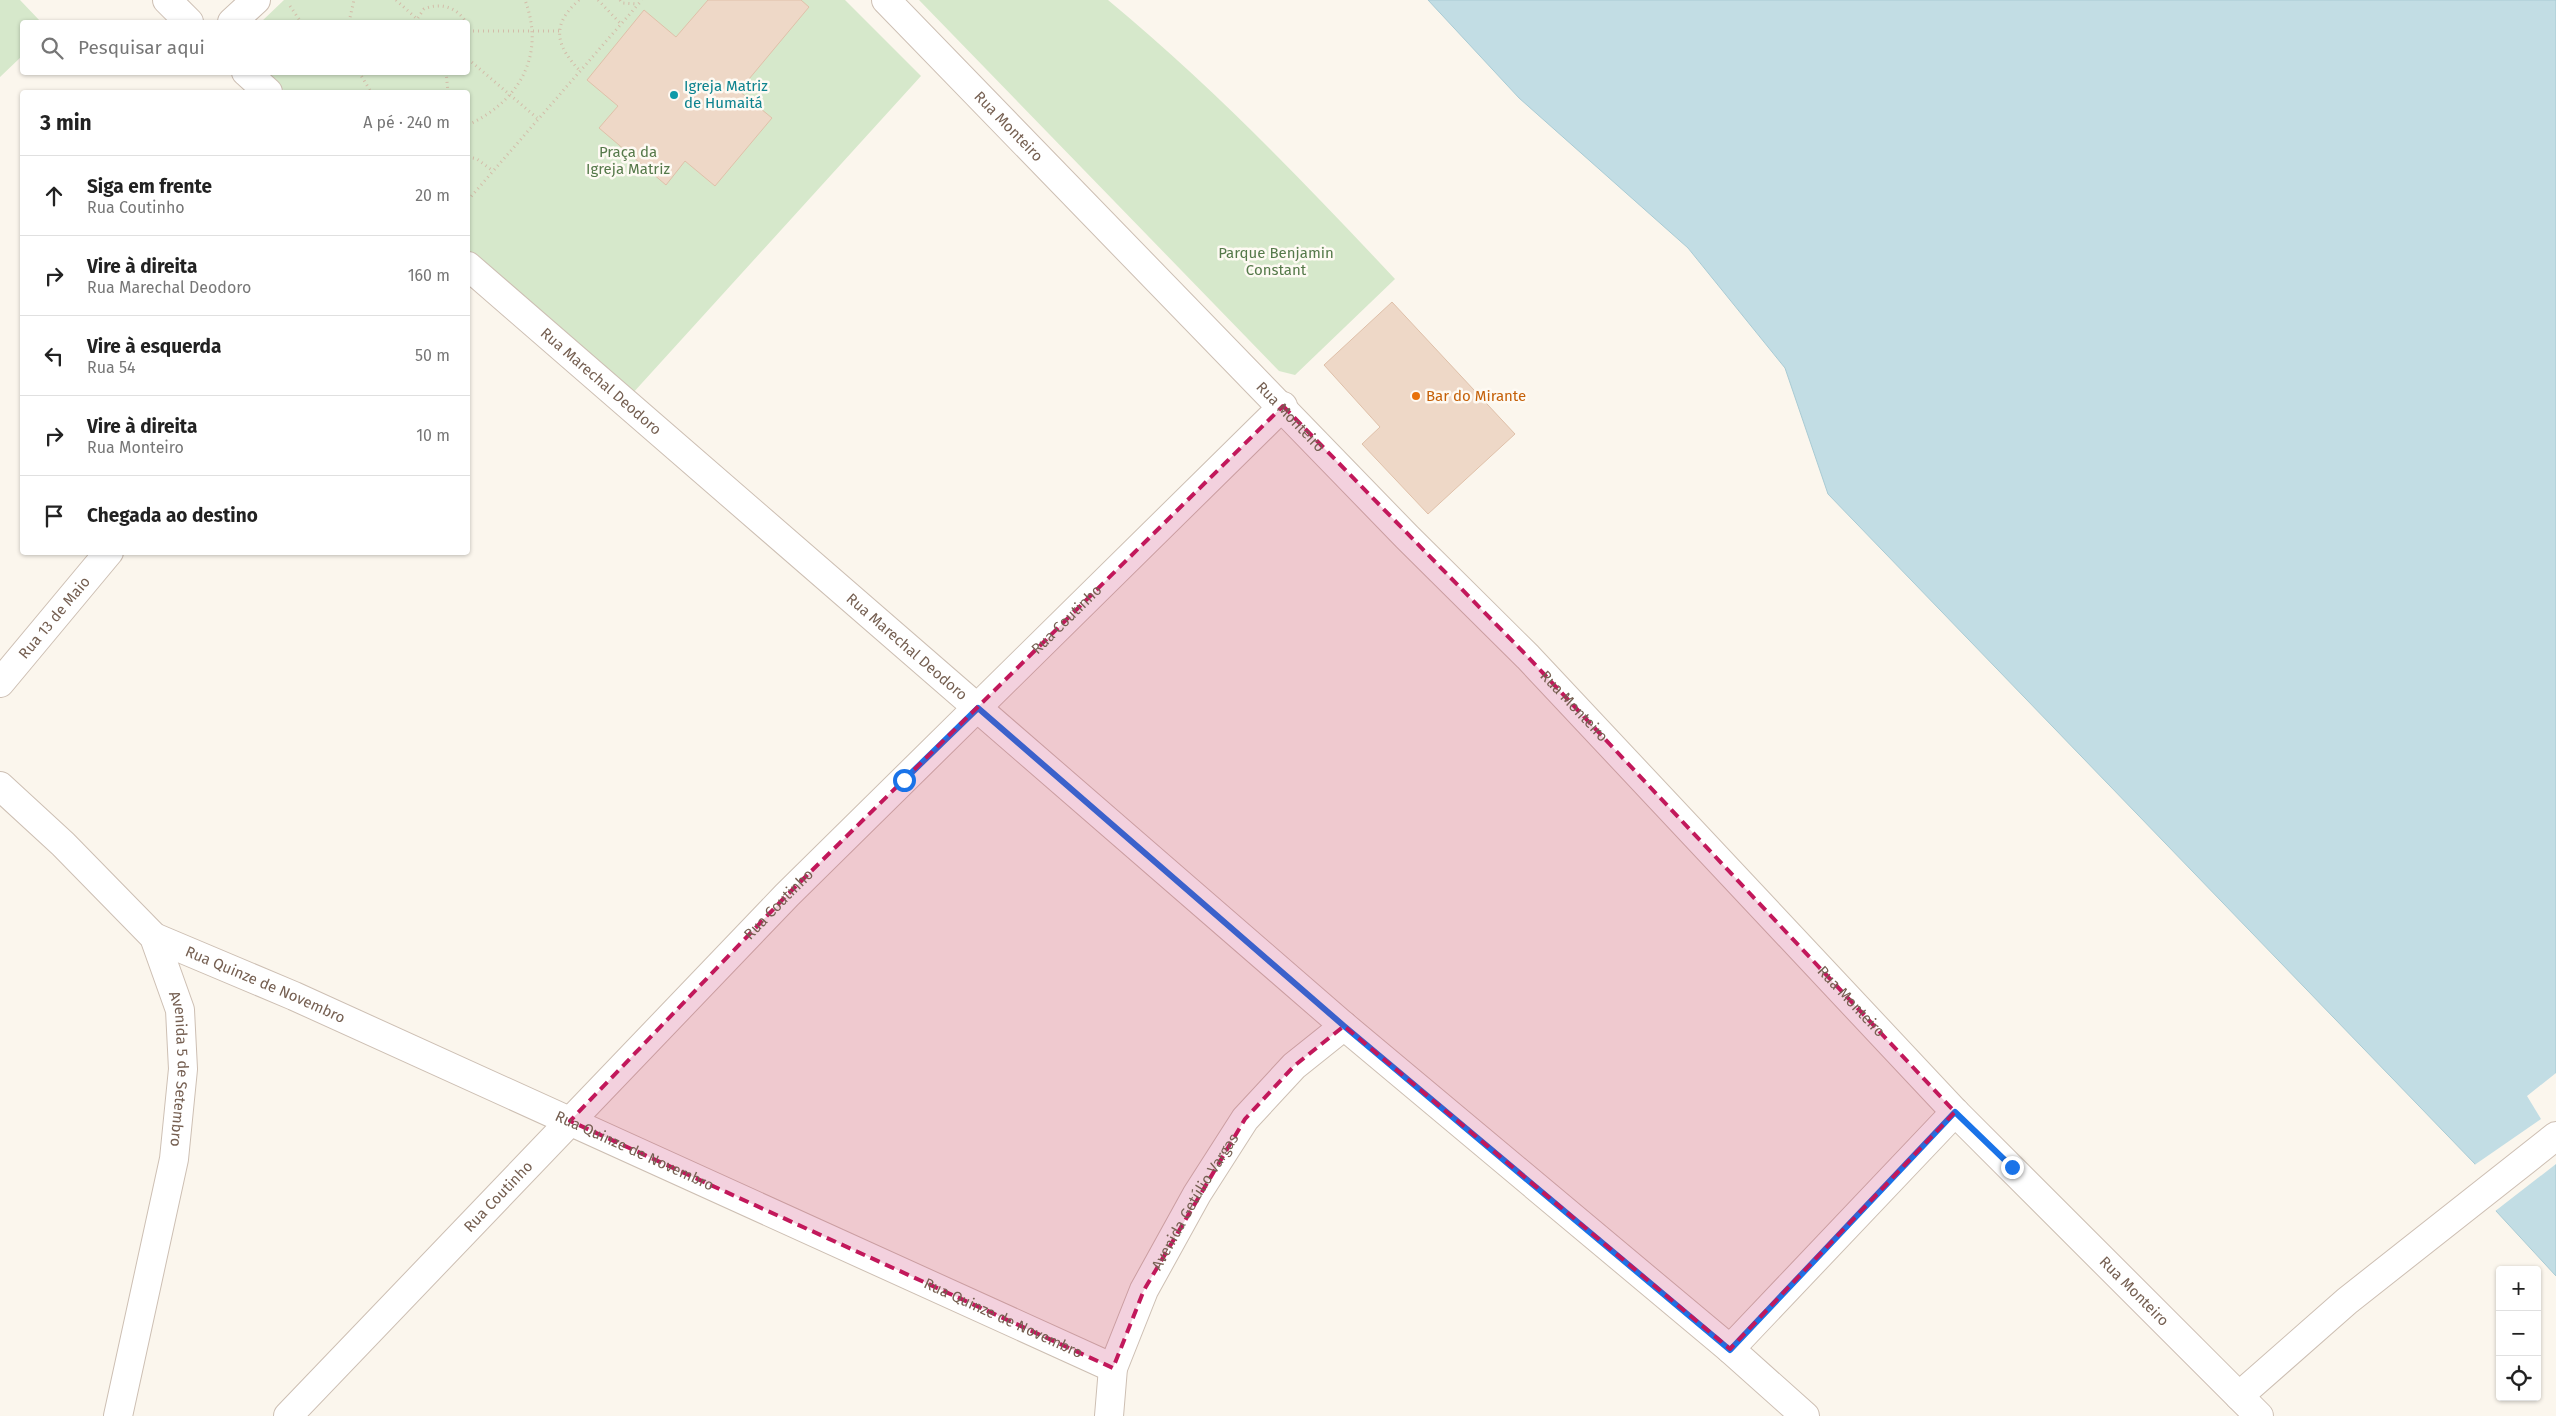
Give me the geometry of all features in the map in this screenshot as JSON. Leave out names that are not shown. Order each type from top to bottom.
[{"type":"street","points":[[168,0],[187,20]]},
{"type":"street","points":[[234,20],[256,0]]},
{"type":"street","name":"Rua Monteiro","points":[[886,0],[1283,406],[1407,537],[1528,657],[1955,1112],[2259,1416]]},
{"type":"street","points":[[249,75],[266,90]]},
{"type":"street","name":"Rua Marechal Deodoro","points":[[470,268],[1344,1026],[1730,1350],[1805,1416]]},
{"type":"street","name":"Rua Coutinho","points":[[288,1416],[780,901],[1283,406]]},
{"type":"street","name":"Rua 13 de Maio","points":[[0,683],[107,555]]},
{"type":"street","name":"Avenida 5 de Setembro","points":[[0,786],[64,844],[154,937],[180,1010],[183,1069],[174,1159],[118,1416]]},
{"type":"street","name":"Rua Quinze de Novembro","points":[[154,937],[294,996],[1113,1368]]},
{"type":"street","name":"Avenida Getúlio Vargas","points":[[1109,1416],[1113,1368],[1144,1290],[1197,1194],[1245,1119],[1294,1066],[1344,1026]]},
{"type":"street","points":[[1730,1350],[1955,1112]]},
{"type":"street","points":[[2238,1396],[2347,1301],[2556,1136]]},
{"type":"path","points":[[284,0],[300,20]]},
{"type":"path","points":[[349,20],[354,0]]},
{"type":"path","points":[[396,0],[415,20]]},
{"type":"path","points":[[440,0],[440,6]]},
{"type":"path","points":[[470,124],[486,116],[510,96],[518,86],[527,68],[532,31],[525,0]]},
{"type":"path","points":[[579,0],[566,12],[560,32],[560,45],[569,60],[580,72]]},
{"type":"path","points":[[598,0],[622,25]]},
{"type":"path","points":[[620,0],[622,4],[637,4]]},
{"type":"path","points":[[470,198],[537,118],[622,25],[642,0]]},
{"type":"path","points":[[417,20],[424,9],[440,6],[456,10],[464,20]]},
{"type":"path","points":[[470,30],[560,32]]},
{"type":"path","points":[[470,61],[537,118]]},
{"type":"path","points":[[361,75],[370,90]]},
{"type":"path","points":[[446,75],[448,90]]},
{"type":"path","points":[[470,158],[493,171]]},
{"type":"highlighted area","points":[[1283,406],[1528,657],[1955,1112],[1730,1349],[1344,1026],[1294,1066],[1245,1119],[1144,1290],[1113,1368],[570,1121],[787,895]]},
{"type":"green space","points":[[0,0],[20,0],[39,20],[20,20],[20,58],[0,77]]},
{"type":"green space","name":"Praça da Igreja Matriz","points":[[284,0],[845,0],[921,76],[632,394],[470,253],[470,90],[284,90],[265,75],[470,75],[470,20],[263,20]]},
{"type":"green space","name":"Parque Benjamin Constant","points":[[919,0],[1108,0],[1220,100],[1326,206],[1395,279],[1295,375],[1279,371]]},
{"type":"water","points":[[1428,0],[2556,0],[2556,1276],[2496,1211],[2489,1189],[2475,1164],[1828,494],[1785,368],[1688,248],[1519,98]]},
{"type":"pier","points":[[2556,1073],[2556,1164],[2494,1212],[2487,1190],[2473,1166],[2541,1119],[2527,1096]]},
{"type":"building","name":"Igreja Matriz de Humaitá","points":[[708,0],[801,0],[809,7],[739,91],[772,118],[715,186],[685,161],[666,185],[599,128],[618,106],[587,80],[644,10],[676,37]]},
{"type":"building","name":"Bar do Mirante","points":[[1392,302],[1515,434],[1428,514],[1362,444],[1380,427],[1324,365]]},
{"type":"place","name":"Igreja Matriz de Humaitá","points":[[674,95]]},
{"type":"place","name":"Bar do Mirante","points":[[1416,396]]},
{"type":"route","points":[[904,780],[978,708],[1344,1026],[1730,1350],[1955,1112],[2012,1167]]}]
